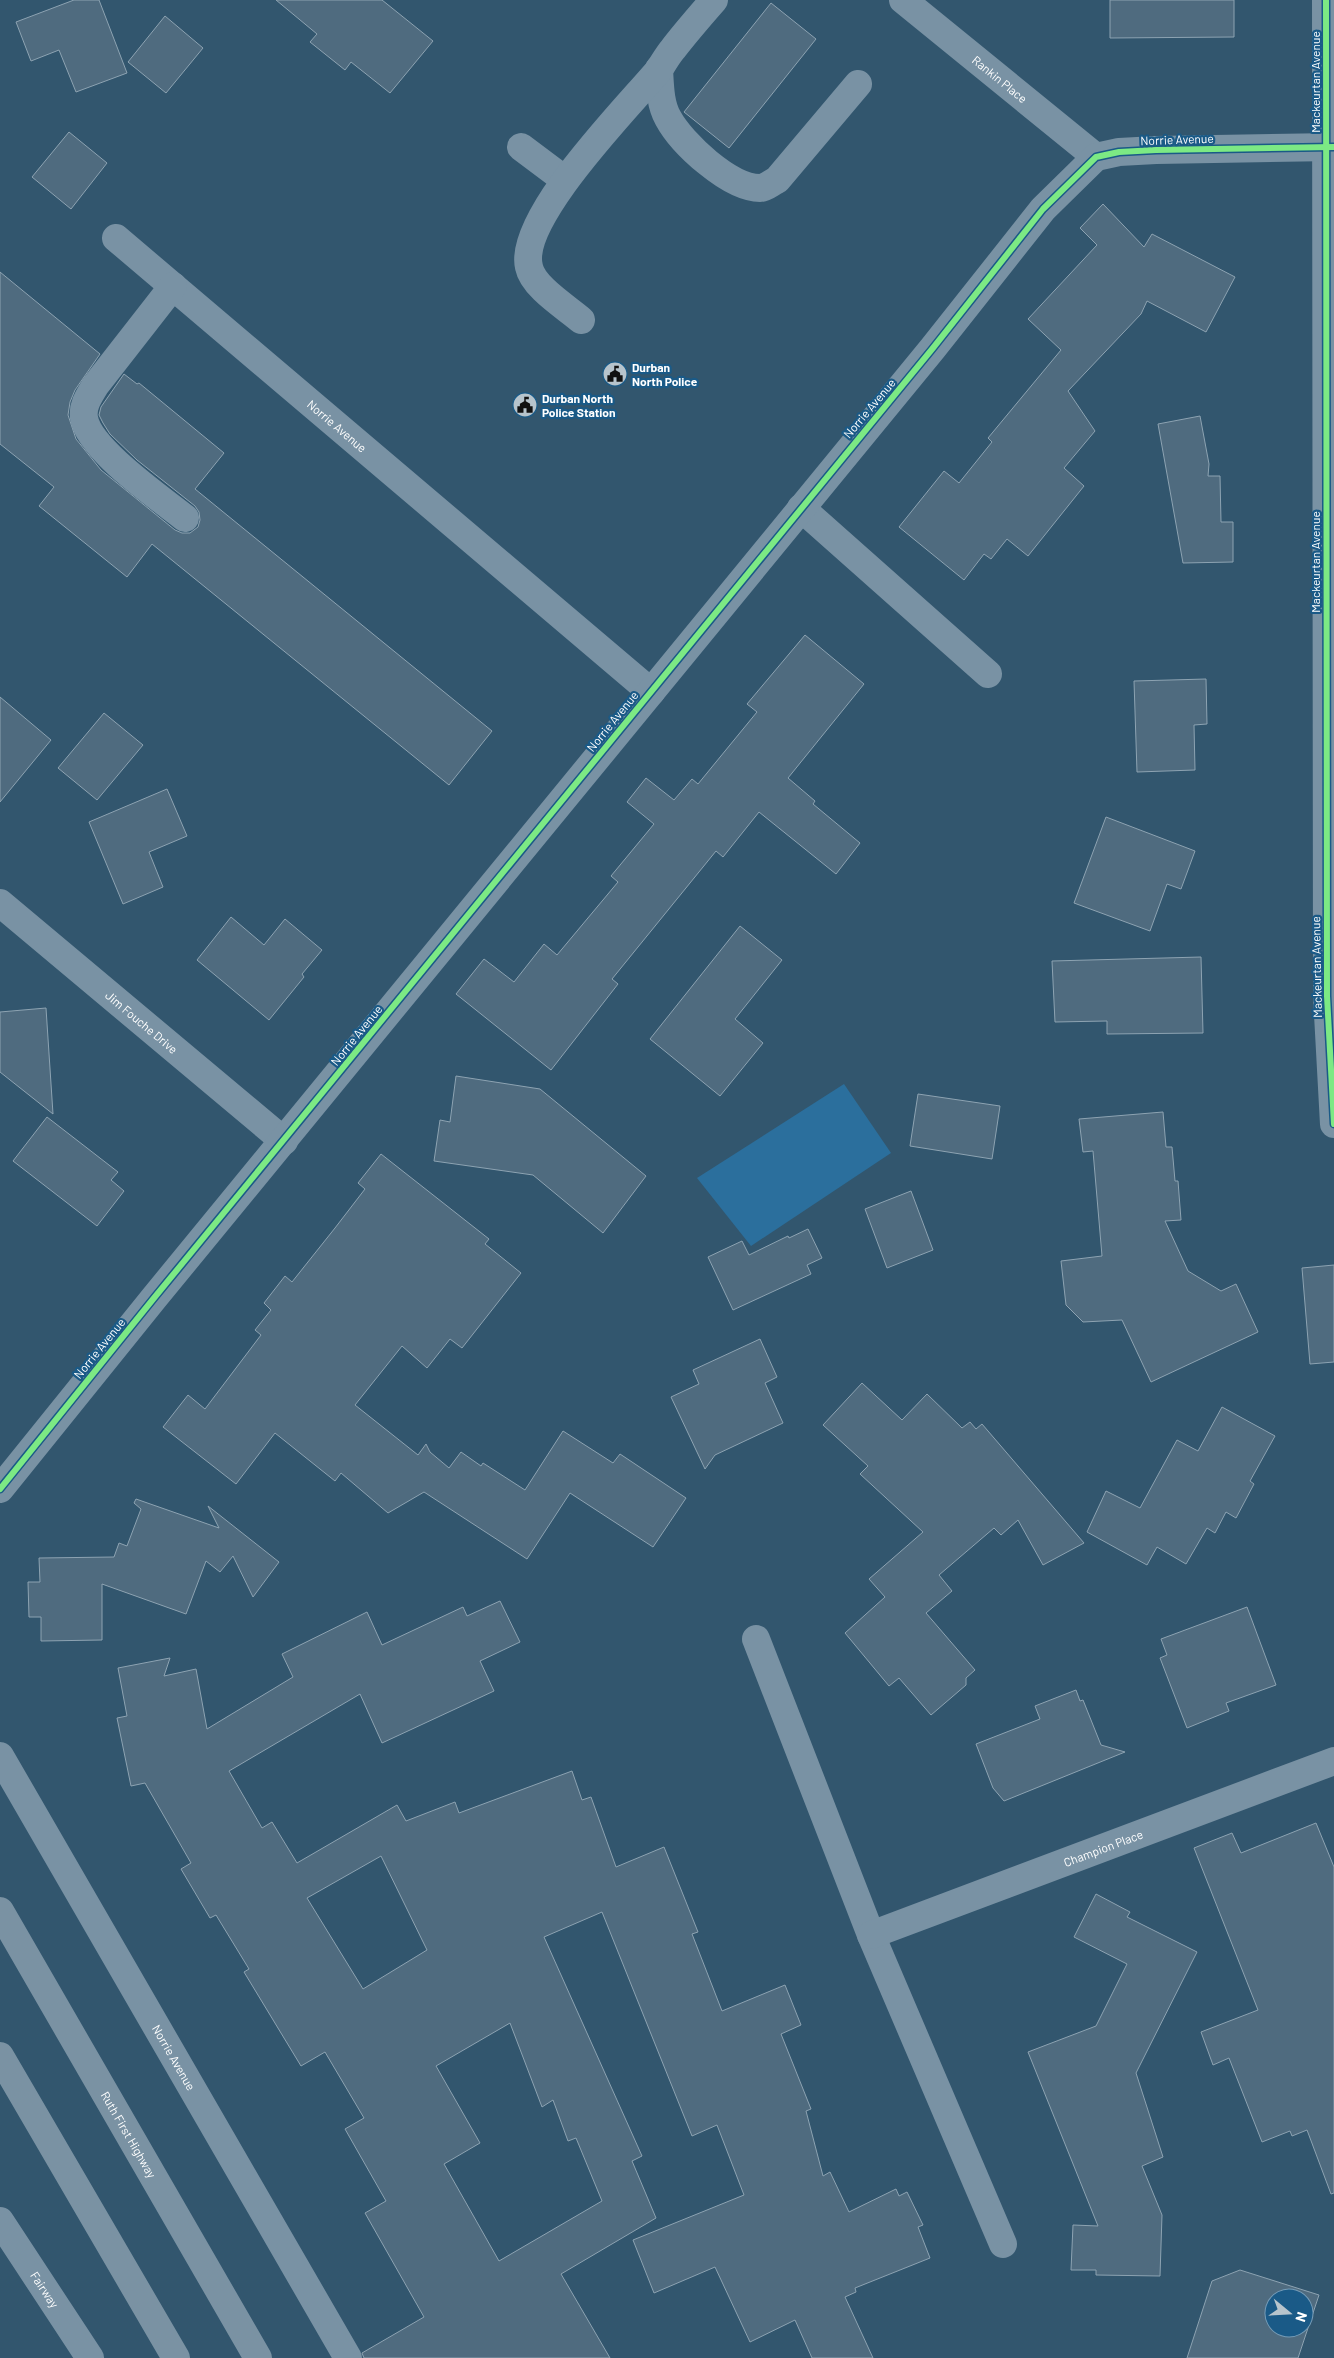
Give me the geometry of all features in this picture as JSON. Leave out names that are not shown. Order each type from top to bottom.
[{"type":"highway","name":"Ruth First Highway","points":[[0,1911],[258,2358]]},
{"type":"highway","points":[[0,2056],[176,2358]]},
{"type":"street","points":[[581,320],[536,282],[529,267],[528,249],[540,221],[565,180],[659,70],[673,49],[714,0]]},
{"type":"street","name":"Rankin Place","points":[[903,0],[1096,157]]},
{"type":"street","name":"Mackeurtan Avenue","points":[[1326,0],[1330,147],[1327,996],[1334,1124]]},
{"type":"street","points":[[659,70],[660,92],[667,117],[681,140],[714,167],[743,186],[762,188],[777,180],[858,84]]},
{"type":"street","points":[[521,147],[565,180]]},
{"type":"street","name":"Norrie Avenue","points":[[0,1489],[154,1298],[284,1142],[933,348],[1043,209],[1096,157],[1119,152],[1330,147]]},
{"type":"street","name":"Norrie Avenue","points":[[116,238],[651,692]]},
{"type":"street","points":[[173,286],[95,386],[86,401],[84,418],[89,432],[100,448],[184,518]]},
{"type":"street","points":[[801,508],[988,674]]},
{"type":"street","name":"Jim Fouche Drive","points":[[0,903],[284,1142]]},
{"type":"street","points":[[756,1639],[871,1935],[1003,2244]]},
{"type":"street","name":"Norrie Avenue","points":[[0,1756],[348,2358]]},
{"type":"street","name":"Champion Place","points":[[871,1935],[1334,1761]]},
{"type":"street","name":"Fairway","points":[[0,2221],[90,2358]]},
{"type":"shaded area","points":[[844,1084],[891,1153],[751,1246],[697,1178]]},
{"type":"building","points":[[74,0],[99,0],[127,73],[76,92],[59,50],[31,61],[16,22]]},
{"type":"building","points":[[276,0],[382,0],[433,41],[390,93],[351,62],[345,70],[310,42],[317,34]]},
{"type":"building","points":[[1110,0],[1234,0],[1234,37],[1110,38]]},
{"type":"building","points":[[771,3],[816,39],[729,148],[684,112]]},
{"type":"building","points":[[165,16],[203,48],[166,93],[128,62]]},
{"type":"building","points":[[69,132],[107,163],[71,209],[32,177]]},
{"type":"building","points":[[1103,204],[1144,247],[1152,234],[1235,277],[1206,332],[1147,301],[1141,314],[1068,391],[1095,431],[1064,468],[1084,486],[1028,556],[1007,539],[991,559],[984,554],[964,580],[899,527],[944,471],[959,483],[992,442],[988,438],[1061,350],[1028,319],[1097,245],[1080,228]]},
{"type":"building","points":[[0,272],[100,354],[75,390],[70,402],[68,415],[76,439],[101,470],[175,530],[182,533],[190,533],[198,527],[200,520],[199,512],[195,506],[137,460],[110,434],[99,415],[101,407],[124,374],[137,384],[139,383],[224,453],[195,489],[492,731],[449,785],[152,544],[127,577],[39,506],[54,487],[0,444]]},
{"type":"building","points":[[1200,416],[1209,464],[1208,476],[1220,476],[1221,522],[1233,522],[1233,562],[1183,563],[1158,424]]},
{"type":"building","points":[[805,635],[864,684],[788,778],[815,801],[813,804],[860,843],[836,874],[759,812],[723,857],[716,851],[612,979],[618,984],[551,1070],[456,994],[484,959],[514,982],[544,944],[557,955],[618,882],[611,876],[654,824],[627,802],[646,778],[674,800],[692,779],[698,784],[757,712],[747,704]]},
{"type":"building","points":[[1206,679],[1207,724],[1194,725],[1195,770],[1137,772],[1134,681]]},
{"type":"building","points":[[0,697],[51,740],[0,802]]},
{"type":"building","points":[[104,713],[143,745],[97,800],[58,768]]},
{"type":"building","points":[[167,789],[187,836],[149,852],[163,887],[123,904],[89,822]]},
{"type":"building","points":[[1106,817],[1195,851],[1181,889],[1167,884],[1150,931],[1074,903]]},
{"type":"building","points":[[231,917],[264,945],[285,919],[322,950],[302,974],[304,977],[269,1020],[197,960]]},
{"type":"building","points":[[740,926],[782,960],[735,1019],[763,1043],[720,1096],[650,1039]]},
{"type":"building","points":[[1201,957],[1203,1033],[1107,1034],[1107,1021],[1055,1022],[1052,961]]},
{"type":"building","points":[[46,1008],[53,1114],[0,1072],[0,1012]]},
{"type":"building","points":[[456,1076],[540,1089],[646,1176],[603,1233],[533,1175],[434,1161],[440,1120],[450,1122]]},
{"type":"building","points":[[918,1094],[1000,1106],[992,1159],[910,1146]]},
{"type":"building","points":[[1163,1112],[1166,1147],[1172,1147],[1175,1181],[1178,1181],[1181,1220],[1165,1221],[1188,1271],[1221,1291],[1236,1284],[1258,1332],[1151,1382],[1122,1320],[1083,1322],[1066,1305],[1061,1261],[1102,1256],[1093,1151],[1083,1152],[1079,1119]]},
{"type":"building","points":[[47,1117],[118,1172],[111,1180],[124,1191],[97,1226],[13,1161]]},
{"type":"building","points":[[381,1154],[489,1239],[485,1244],[521,1273],[462,1348],[450,1339],[427,1368],[402,1346],[355,1405],[418,1455],[426,1444],[430,1452],[449,1468],[461,1452],[481,1466],[483,1463],[525,1490],[563,1431],[613,1463],[620,1454],[686,1498],[653,1547],[570,1493],[527,1559],[424,1492],[388,1513],[341,1473],[335,1481],[275,1433],[236,1484],[163,1427],[188,1395],[205,1409],[261,1335],[255,1330],[271,1310],[264,1303],[285,1276],[292,1282],[335,1228],[365,1189],[358,1183]]},
{"type":"building","points":[[911,1191],[933,1250],[887,1268],[865,1209]]},
{"type":"building","points":[[808,1229],[822,1258],[807,1265],[811,1274],[733,1310],[708,1257],[742,1241],[749,1255],[788,1236],[789,1238]]},
{"type":"building","points":[[1334,1265],[1334,1362],[1310,1364],[1302,1268]]},
{"type":"building","points":[[760,1339],[777,1377],[765,1383],[783,1423],[715,1455],[705,1469],[671,1397],[699,1384],[693,1370]]},
{"type":"building","points":[[862,1383],[902,1420],[927,1394],[962,1428],[970,1422],[976,1429],[982,1424],[1084,1543],[1043,1565],[1018,1520],[1001,1535],[994,1528],[939,1575],[952,1591],[926,1613],[975,1670],[966,1678],[966,1685],[931,1715],[899,1678],[889,1686],[845,1633],[885,1597],[869,1579],[923,1532],[860,1474],[868,1466],[823,1425]]},
{"type":"building","points":[[1222,1407],[1275,1436],[1250,1481],[1254,1484],[1236,1518],[1226,1512],[1215,1533],[1207,1528],[1186,1564],[1157,1547],[1147,1565],[1087,1532],[1106,1491],[1140,1508],[1177,1440],[1198,1451]]},
{"type":"building","points":[[136,1499],[219,1528],[208,1506],[279,1562],[253,1597],[233,1556],[220,1572],[206,1561],[186,1614],[102,1584],[102,1640],[41,1641],[41,1617],[29,1617],[28,1582],[40,1582],[39,1558],[114,1557],[119,1543],[127,1546],[141,1509],[134,1503]]},
{"type":"building","points":[[500,1601],[520,1642],[480,1661],[494,1691],[382,1743],[360,1694],[229,1771],[262,1828],[272,1822],[297,1863],[397,1805],[406,1821],[455,1802],[459,1813],[572,1771],[582,1800],[591,1797],[616,1867],[664,1847],[698,1932],[692,1934],[722,2011],[785,1985],[801,2025],[781,2034],[811,2109],[806,2111],[823,2176],[830,2172],[849,2212],[896,2189],[899,2196],[907,2192],[923,2225],[918,2227],[930,2258],[855,2288],[856,2292],[845,2297],[873,2358],[812,2358],[795,2320],[750,2342],[715,2267],[654,2293],[633,2240],[744,2195],[717,2125],[692,2136],[602,1912],[544,1937],[642,2156],[632,2161],[656,2218],[561,2274],[610,2358],[364,2358],[362,2353],[424,2317],[365,2213],[386,2201],[345,2129],[364,2118],[325,2052],[301,2066],[244,1972],[249,1969],[216,1915],[210,1918],[181,1869],[191,1863],[145,1783],[131,1786],[117,1718],[127,1716],[118,1668],[170,1658],[164,1676],[196,1669],[207,1729],[293,1677],[282,1654],[367,1612],[382,1645],[463,1607],[467,1616]],"holes":[[[381,1856],[427,1950],[363,1989],[307,1898]],[[510,2023],[542,2107],[553,2100],[568,2141],[576,2138],[602,2201],[499,2261],[444,2164],[480,2143],[436,2066]]]},
{"type":"building","points":[[1247,1607],[1276,1685],[1226,1703],[1229,1711],[1187,1728],[1160,1658],[1167,1655],[1161,1639]]},
{"type":"building","points":[[1076,1690],[1080,1701],[1083,1700],[1101,1745],[1125,1752],[1004,1801],[993,1788],[976,1744],[1040,1719],[1035,1706]]},
{"type":"building","points":[[1316,1823],[1334,1867],[1334,2193],[1331,2194],[1307,2130],[1292,2136],[1290,2131],[1262,2142],[1229,2058],[1213,2065],[1201,2032],[1258,2010],[1194,1848],[1232,1833],[1241,1853]]},
{"type":"building","points":[[1096,1894],[1130,1912],[1127,1917],[1197,1952],[1136,2073],[1163,2157],[1142,2166],[1162,2215],[1160,2276],[1096,2275],[1096,2270],[1071,2270],[1073,2225],[1098,2226],[1028,2052],[1096,2026],[1127,1964],[1074,1937]]},
{"type":"building","points":[[1240,2270],[1297,2288],[1264,2288],[1264,2338],[1305,2338],[1298,2358],[1187,2358],[1212,2281]]},
{"type":"building","points":[[1314,2293],[1319,2295],[1314,2310]]},
{"type":"cycle path","points":[[1326,0],[1327,996],[1334,1124]]},
{"type":"cycle path","points":[[0,1489],[154,1298],[933,348],[1043,209],[1096,157],[1119,152],[1334,147]]},
{"type":"place","name":"Durban North Police","points":[[615,374]]},
{"type":"place","name":"Durban North Police Station","points":[[525,405]]}]
